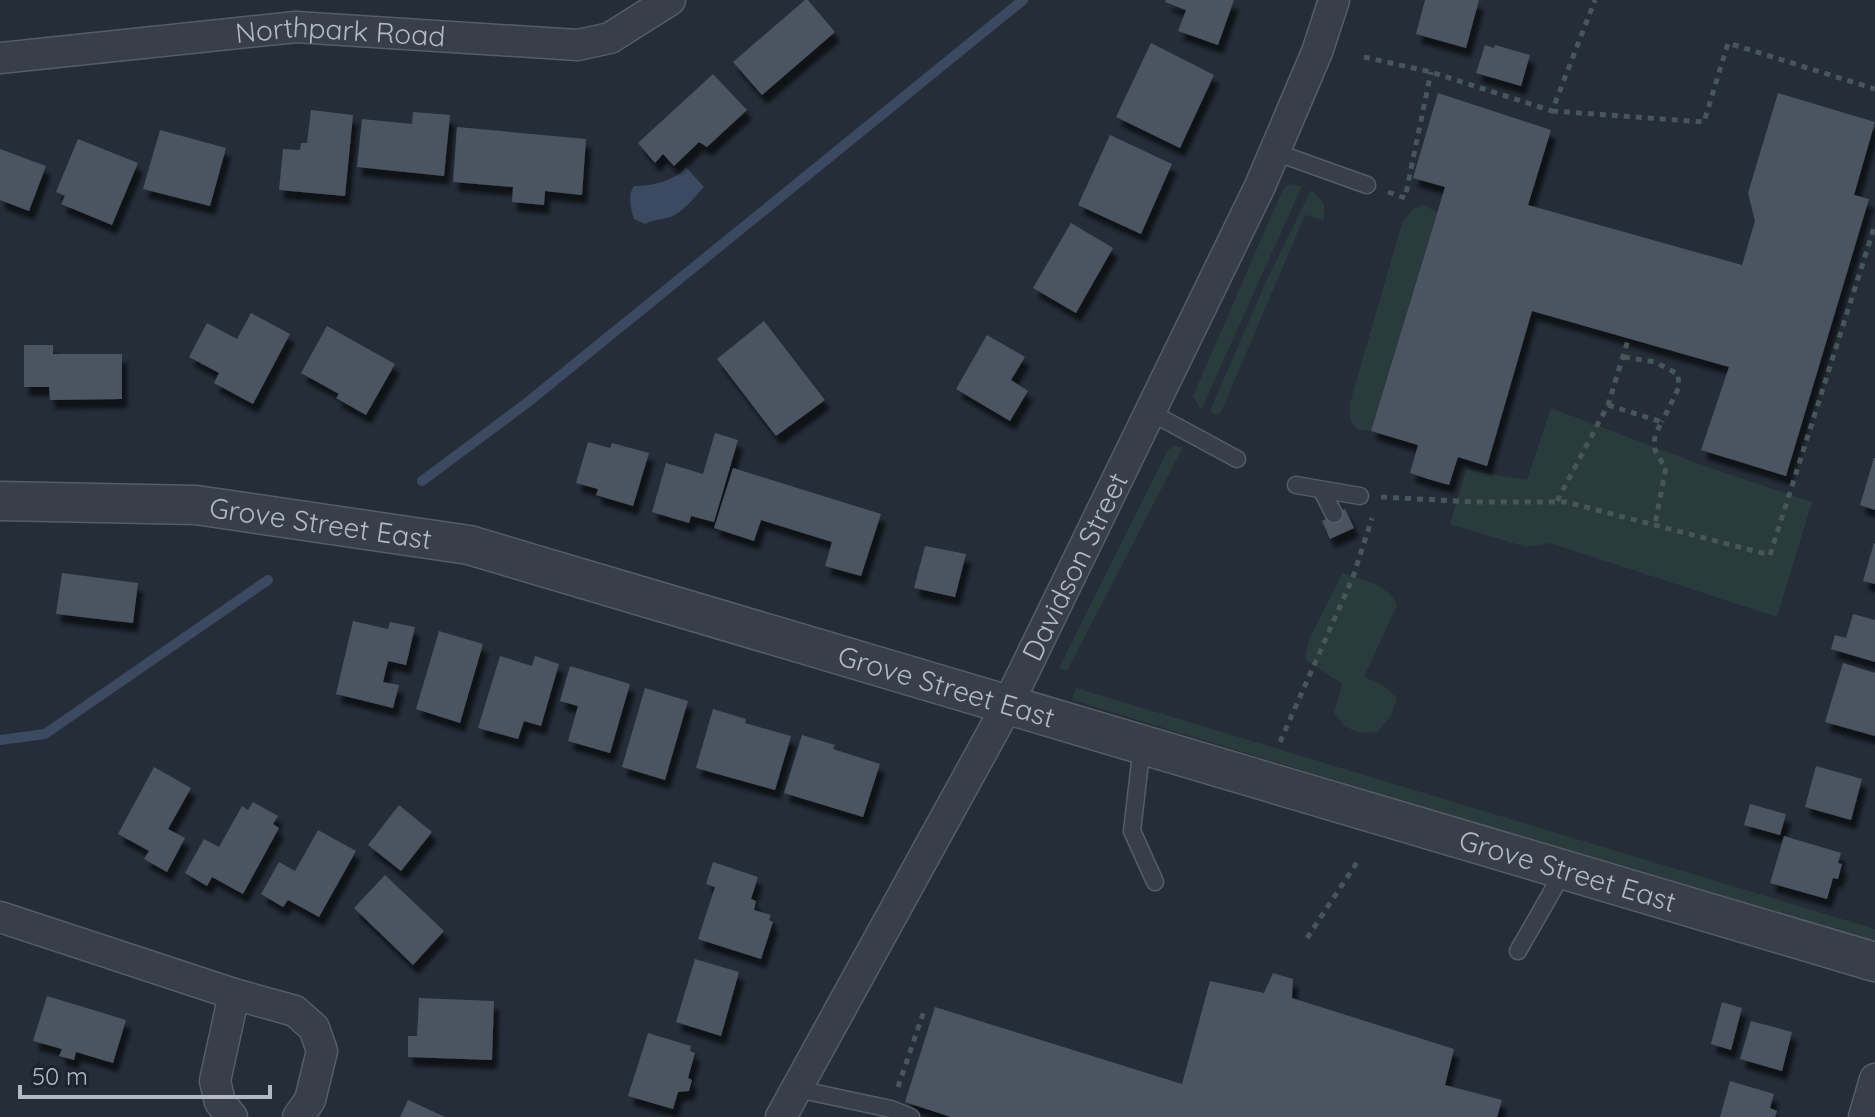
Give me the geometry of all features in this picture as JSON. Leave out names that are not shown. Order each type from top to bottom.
[{"type":"street","name":"Northpark Road","points":[[0,58],[300,13],[578,45],[610,38],[670,0]]},
{"type":"street","name":"Davidson Street","points":[[781,1117],[1007,706],[1275,152],[1317,52],[1334,0]]},
{"type":"street","name":"Grove Street East","points":[[0,501],[196,505],[469,545],[1875,962]]},
{"type":"street","points":[[0,917],[295,1011],[314,1028],[322,1051],[310,1100],[298,1117]]},
{"type":"street","points":[[232,1117],[220,1102],[215,1081],[234,994]]},
{"type":"street","points":[[1864,1117],[1875,1079]]},
{"type":"lane","points":[[1275,152],[1367,185]]},
{"type":"lane","points":[[1150,412],[1237,459]]},
{"type":"lane","points":[[1296,485],[1360,496]]},
{"type":"lane","points":[[1322,491],[1334,514]]},
{"type":"lane","points":[[1142,745],[1132,831],[1155,882]]},
{"type":"lane","points":[[1518,951],[1565,869]]},
{"type":"lane","points":[[797,1089],[891,1109],[911,1117]]},
{"type":"path","points":[[1552,111],[1595,0]]},
{"type":"path","points":[[1364,57],[1431,72],[1552,111],[1704,122],[1728,43],[1875,89]]},
{"type":"path","points":[[1405,198],[1431,72]]},
{"type":"path","points":[[1360,496],[1475,502],[1557,501],[1770,555],[1875,225]]},
{"type":"path","points":[[1557,501],[1608,405],[1628,340]]},
{"type":"path","points":[[1624,357],[1655,362],[1678,374],[1679,387],[1653,437],[1654,453],[1666,467],[1655,524]]},
{"type":"path","points":[[1608,405],[1662,422]]},
{"type":"path","points":[[1280,742],[1353,577],[1374,510]]},
{"type":"path","points":[[1307,938],[1360,858]]},
{"type":"path","points":[[891,1109],[925,1008]]},
{"type":"shaded area","points":[[1289,184],[1302,186],[1201,410],[1193,396],[1282,191]]},
{"type":"shaded area","points":[[1311,190],[1324,203],[1324,220],[1305,215],[1221,412],[1215,415],[1210,411],[1265,284]]},
{"type":"shaded area","points":[[1423,205],[1437,212],[1371,431],[1357,429],[1350,419],[1350,403],[1402,223],[1412,210]]},
{"type":"shaded area","points":[[1551,408],[1696,463],[1812,502],[1777,617],[1550,543],[1526,547],[1450,524],[1466,470],[1527,480]]},
{"type":"shaded area","points":[[1174,446],[1183,447],[1067,671],[1059,668],[1168,450]]},
{"type":"shaded area","points":[[1343,573],[1388,592],[1397,605],[1364,677],[1381,684],[1397,698],[1391,716],[1377,732],[1358,732],[1343,724],[1334,713],[1342,684],[1305,659],[1309,639]]},
{"type":"shaded area","points":[[1076,688],[1875,929],[1875,940],[1867,942],[1072,700]]},
{"type":"water","points":[[686,167],[704,187],[688,204],[667,218],[645,224],[634,219],[630,198],[634,186],[663,182]]},
{"type":"building","points":[[805,0],[835,32],[762,95],[733,62]]},
{"type":"building","points":[[1166,0],[1234,0],[1218,45],[1178,31],[1186,10]]},
{"type":"building","points":[[1425,0],[1479,0],[1466,48],[1416,34]]},
{"type":"building","points":[[1151,43],[1214,75],[1180,148],[1116,117]]},
{"type":"building","points":[[1485,45],[1530,55],[1521,86],[1476,73]]},
{"type":"building","points":[[713,74],[747,110],[707,147],[699,142],[674,166],[663,154],[655,163],[638,143]]},
{"type":"building","points":[[1438,93],[1551,130],[1528,205],[1742,265],[1755,221],[1748,193],[1778,93],[1875,122],[1854,195],[1869,199],[1786,476],[1701,450],[1729,367],[1532,311],[1487,466],[1458,457],[1449,485],[1428,479],[1410,473],[1418,445],[1371,431],[1445,187],[1413,178]]},
{"type":"building","points":[[311,110],[353,115],[345,196],[279,190],[283,149],[300,150],[301,143],[307,143]]},
{"type":"building","points":[[413,112],[450,115],[444,176],[357,167],[362,119],[412,124]]},
{"type":"building","points":[[457,127],[586,139],[582,195],[545,191],[544,205],[512,202],[513,187],[453,182]]},
{"type":"building","points":[[160,130],[226,148],[210,206],[143,189]]},
{"type":"building","points":[[1110,135],[1172,164],[1141,234],[1078,205]]},
{"type":"building","points":[[78,139],[138,163],[112,225],[61,204],[65,196],[56,192]]},
{"type":"building","points":[[0,149],[46,166],[29,211],[0,200]]},
{"type":"building","points":[[1071,223],[1113,248],[1076,313],[1033,288]]},
{"type":"building","points":[[251,313],[290,334],[253,404],[214,383],[219,373],[189,357],[207,323],[237,339]]},
{"type":"building","points":[[764,321],[825,400],[776,436],[717,359]]},
{"type":"building","points":[[327,326],[395,364],[366,415],[336,398],[339,394],[301,373]]},
{"type":"building","points":[[987,335],[1025,357],[1011,380],[1028,391],[1010,421],[956,389]]},
{"type":"building","points":[[24,345],[53,345],[53,354],[122,354],[122,399],[50,400],[49,387],[24,387]]},
{"type":"building","points":[[715,433],[738,440],[714,522],[691,516],[689,523],[652,512],[666,463],[703,474]]},
{"type":"building","points":[[588,442],[610,448],[612,443],[649,453],[633,506],[596,495],[598,489],[576,483]]},
{"type":"building","points":[[1875,458],[1875,510],[1860,505]]},
{"type":"building","points":[[733,468],[881,514],[861,576],[825,566],[832,542],[761,520],[754,541],[714,528]]},
{"type":"building","points":[[1345,509],[1354,528],[1330,539],[1322,521]]},
{"type":"building","points":[[1875,543],[1875,584],[1863,581]]},
{"type":"building","points":[[925,546],[966,554],[955,597],[914,588]]},
{"type":"building","points":[[62,573],[138,583],[133,623],[56,614]]},
{"type":"building","points":[[1853,614],[1875,620],[1875,662],[1831,649],[1835,635],[1846,638]]},
{"type":"building","points":[[353,621],[388,629],[390,622],[415,627],[406,665],[388,661],[383,682],[399,685],[393,708],[336,694]]},
{"type":"building","points":[[439,631],[483,644],[460,723],[416,709]]},
{"type":"building","points":[[500,656],[532,666],[535,656],[559,664],[541,726],[524,721],[518,739],[478,728]]},
{"type":"building","points":[[1843,663],[1875,673],[1875,736],[1825,722]]},
{"type":"building","points":[[570,666],[630,684],[610,753],[568,741],[578,706],[560,701]]},
{"type":"building","points":[[645,688],[688,701],[665,780],[622,767]]},
{"type":"building","points":[[713,709],[746,719],[745,723],[791,736],[775,790],[696,768]]},
{"type":"building","points":[[802,735],[880,764],[863,817],[784,793]]},
{"type":"building","points":[[1816,766],[1862,779],[1851,820],[1805,807]]},
{"type":"building","points":[[154,767],[191,788],[168,829],[185,838],[167,872],[144,859],[149,851],[118,834]]},
{"type":"building","points":[[253,802],[278,816],[273,824],[279,828],[243,894],[212,877],[207,886],[185,873],[204,839],[219,847],[242,806],[248,810]]},
{"type":"building","points":[[1750,804],[1786,814],[1780,835],[1744,825]]},
{"type":"building","points":[[399,805],[432,832],[401,871],[368,845]]},
{"type":"building","points":[[318,830],[356,851],[319,917],[288,900],[283,907],[261,894],[279,862],[295,871]]},
{"type":"building","points":[[1784,836],[1841,853],[1838,879],[1833,878],[1827,899],[1770,883]]},
{"type":"building","points":[[713,862],[758,877],[751,899],[756,901],[754,910],[771,915],[769,920],[773,922],[761,959],[698,939],[715,887],[706,884]]},
{"type":"building","points":[[385,875],[444,931],[413,965],[354,908]]},
{"type":"building","points":[[695,959],[739,972],[721,1036],[676,1022]]},
{"type":"building","points":[[1273,973],[1293,979],[1292,998],[1454,1049],[1445,1085],[1502,1100],[1497,1117],[951,1117],[905,1102],[935,1007],[1182,1084],[1210,981],[1264,993]]},
{"type":"building","points":[[47,996],[126,1020],[113,1063],[76,1052],[74,1060],[59,1056],[62,1049],[33,1041]]},
{"type":"building","points":[[419,998],[494,1001],[492,1060],[408,1057],[408,1036],[417,1036]]},
{"type":"building","points":[[1722,1002],[1742,1008],[1731,1050],[1711,1044]]},
{"type":"building","points":[[1751,1021],[1792,1032],[1782,1071],[1740,1059]]},
{"type":"building","points":[[648,1033],[691,1046],[690,1051],[695,1053],[688,1078],[692,1080],[689,1091],[678,1092],[673,1109],[628,1096]]},
{"type":"building","points":[[1730,1081],[1774,1094],[1770,1108],[1777,1111],[1775,1117],[1720,1117]]},
{"type":"building","points":[[408,1100],[445,1117],[400,1117]]},
{"type":"waterway","points":[[422,481],[528,402],[1023,0]]},
{"type":"waterway","points":[[0,740],[45,734],[268,580]]}]
